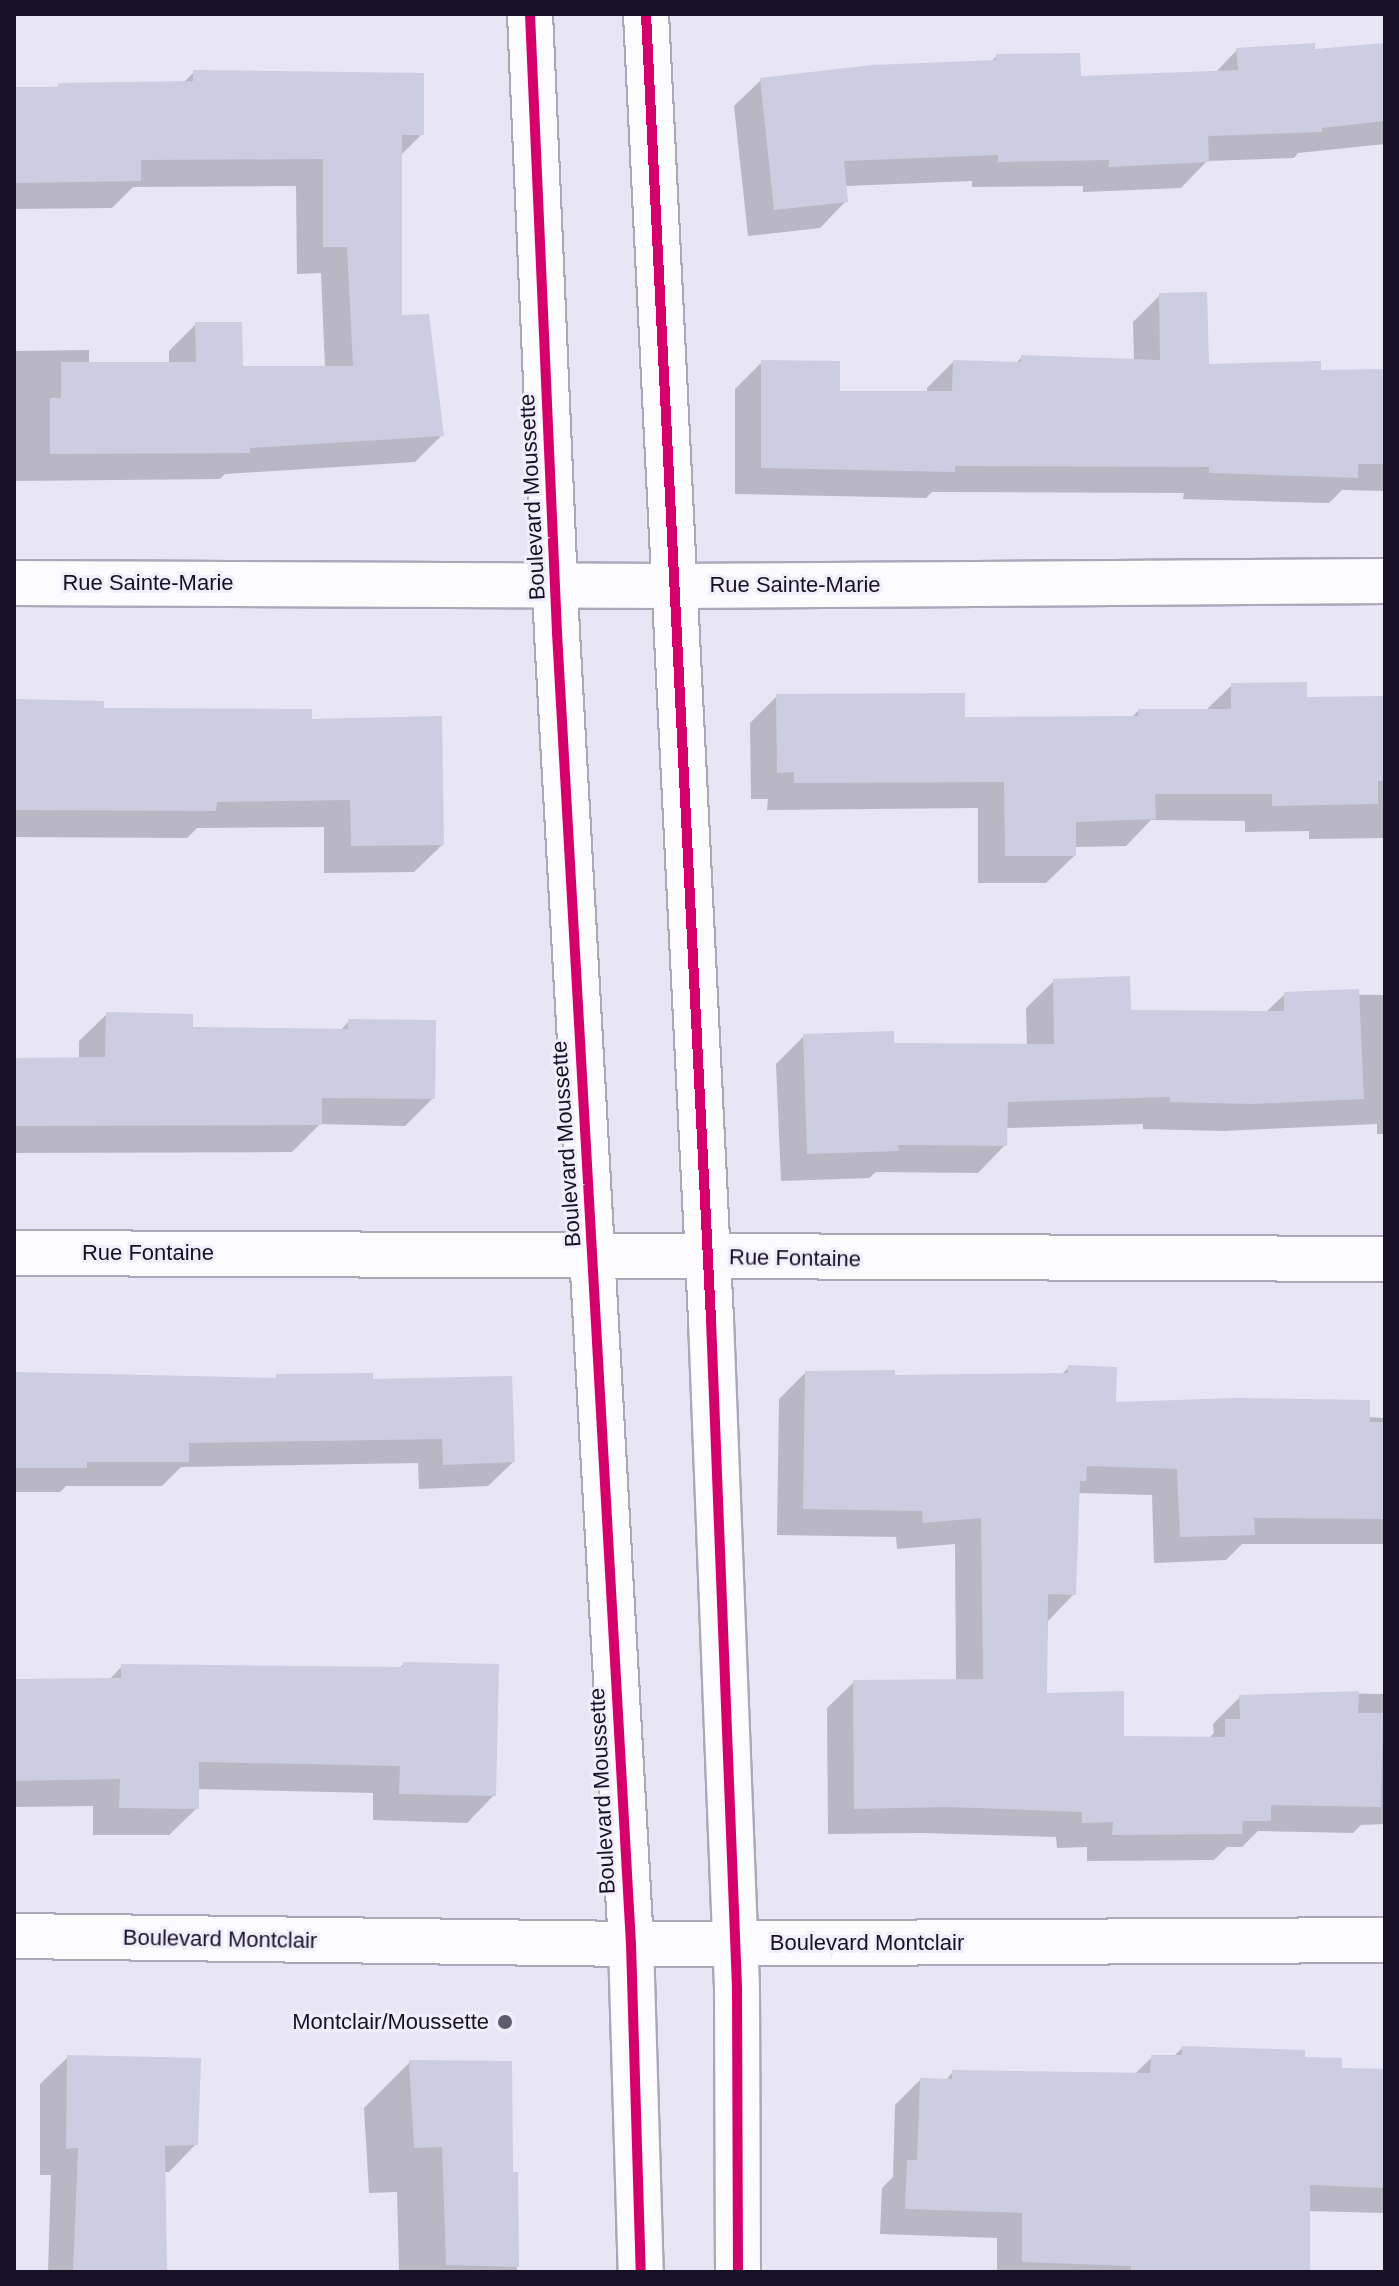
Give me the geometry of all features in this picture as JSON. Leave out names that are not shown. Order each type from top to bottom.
[{"type":"street","name":"Boulevard Moussette","points":[[530,14],[587,1177],[594,1254],[631,1944],[641,2272]]},
{"type":"street","points":[[646,14],[709,1257],[736,1944],[738,2272]]},
{"type":"street","name":"Rue Sainte-Marie","points":[[14,583],[674,586],[1385,581]]},
{"type":"street","name":"Rue Fontaine","points":[[14,1253],[1385,1259]]},
{"type":"street","name":"Boulevard Montclair","points":[[14,1936],[631,1944],[1385,1940]]},
{"type":"building","points":[[1315,43],[1315,49],[1385,43],[1385,121],[1322,128],[1322,132],[1208,136],[1209,162],[1109,167],[1109,160],[998,162],[998,155],[844,161],[848,202],[774,210],[760,78],[872,65],[996,60],[996,54],[1080,53],[1081,76],[1238,70],[1236,48]]},
{"type":"building","points":[[193,70],[424,73],[424,135],[402,135],[402,315],[429,314],[444,436],[250,448],[250,453],[50,454],[50,398],[61,398],[61,362],[196,362],[195,322],[242,322],[243,366],[353,366],[347,247],[323,247],[323,159],[141,160],[141,181],[14,183],[14,87],[58,87],[58,83],[193,81]]},
{"type":"building","points":[[1207,292],[1209,364],[1321,361],[1321,370],[1385,369],[1385,464],[1358,464],[1358,478],[1209,473],[1209,467],[955,466],[955,472],[761,468],[761,360],[840,361],[840,391],[952,391],[953,360],[1021,362],[1021,355],[1160,360],[1159,293]]},
{"type":"building","points":[[1307,682],[1307,697],[1385,696],[1385,781],[1378,781],[1378,804],[1272,806],[1272,794],[1155,794],[1156,819],[1076,822],[1076,856],[1005,856],[1004,782],[794,783],[794,772],[777,773],[776,694],[965,693],[965,717],[1138,716],[1138,709],[1231,709],[1231,683]]},
{"type":"building","points":[[14,699],[104,701],[104,708],[312,709],[312,719],[442,716],[444,845],[351,846],[350,800],[217,802],[216,811],[14,810]]},
{"type":"building","points":[[1130,976],[1131,1010],[1284,1011],[1284,992],[1359,989],[1364,1099],[1252,1104],[1170,1102],[1170,1097],[1008,1102],[1007,1146],[898,1145],[899,1151],[807,1154],[803,1034],[894,1031],[894,1043],[1054,1044],[1053,979]]},
{"type":"building","points":[[106,1012],[193,1014],[193,1027],[348,1029],[348,1019],[436,1020],[435,1099],[322,1098],[322,1125],[14,1126],[14,1058],[105,1057]]},
{"type":"building","points":[[1068,1365],[1117,1367],[1116,1402],[1237,1398],[1370,1400],[1370,1422],[1385,1422],[1385,1519],[1254,1518],[1255,1535],[1180,1537],[1177,1469],[1087,1466],[1086,1481],[1080,1481],[1076,1595],[1048,1594],[1047,1693],[1124,1691],[1124,1736],[1225,1737],[1225,1719],[1240,1719],[1239,1695],[1359,1691],[1358,1713],[1383,1713],[1381,1807],[1271,1805],[1271,1821],[1243,1821],[1242,1834],[1112,1835],[1113,1822],[1082,1823],[1082,1812],[948,1807],[854,1809],[853,1680],[983,1679],[981,1518],[923,1523],[922,1511],[803,1509],[805,1371],[895,1370],[895,1375],[1068,1373]]},
{"type":"building","points":[[14,1372],[276,1378],[276,1374],[373,1373],[373,1379],[512,1376],[515,1462],[443,1465],[442,1439],[189,1443],[189,1462],[87,1462],[87,1468],[14,1468]]},
{"type":"building","points":[[403,1662],[499,1664],[496,1796],[399,1794],[400,1766],[199,1762],[199,1809],[119,1808],[120,1779],[14,1781],[14,1679],[121,1678],[121,1664],[403,1667]]},
{"type":"building","points":[[1182,2046],[1305,2050],[1305,2057],[1342,2058],[1342,2068],[1385,2069],[1385,2188],[1310,2185],[1310,2272],[1131,2272],[1131,2266],[1022,2262],[1022,2213],[905,2209],[907,2160],[917,2160],[920,2078],[952,2079],[952,2070],[1150,2073],[1151,2055],[1182,2055]]},
{"type":"building","points":[[67,2055],[201,2058],[198,2145],[165,2146],[167,2272],[73,2272],[78,2148],[66,2149]]},
{"type":"building","points":[[409,2060],[512,2061],[513,2172],[518,2172],[519,2267],[446,2265],[442,2147],[414,2148]]},
{"type":"cycle path","points":[[530,14],[557,633],[631,1944],[641,2272]]},
{"type":"cycle path","points":[[646,14],[711,1320],[737,1988],[738,2272]]},
{"type":"place","name":"Montclair/Moussette","points":[[505,2022]]}]
